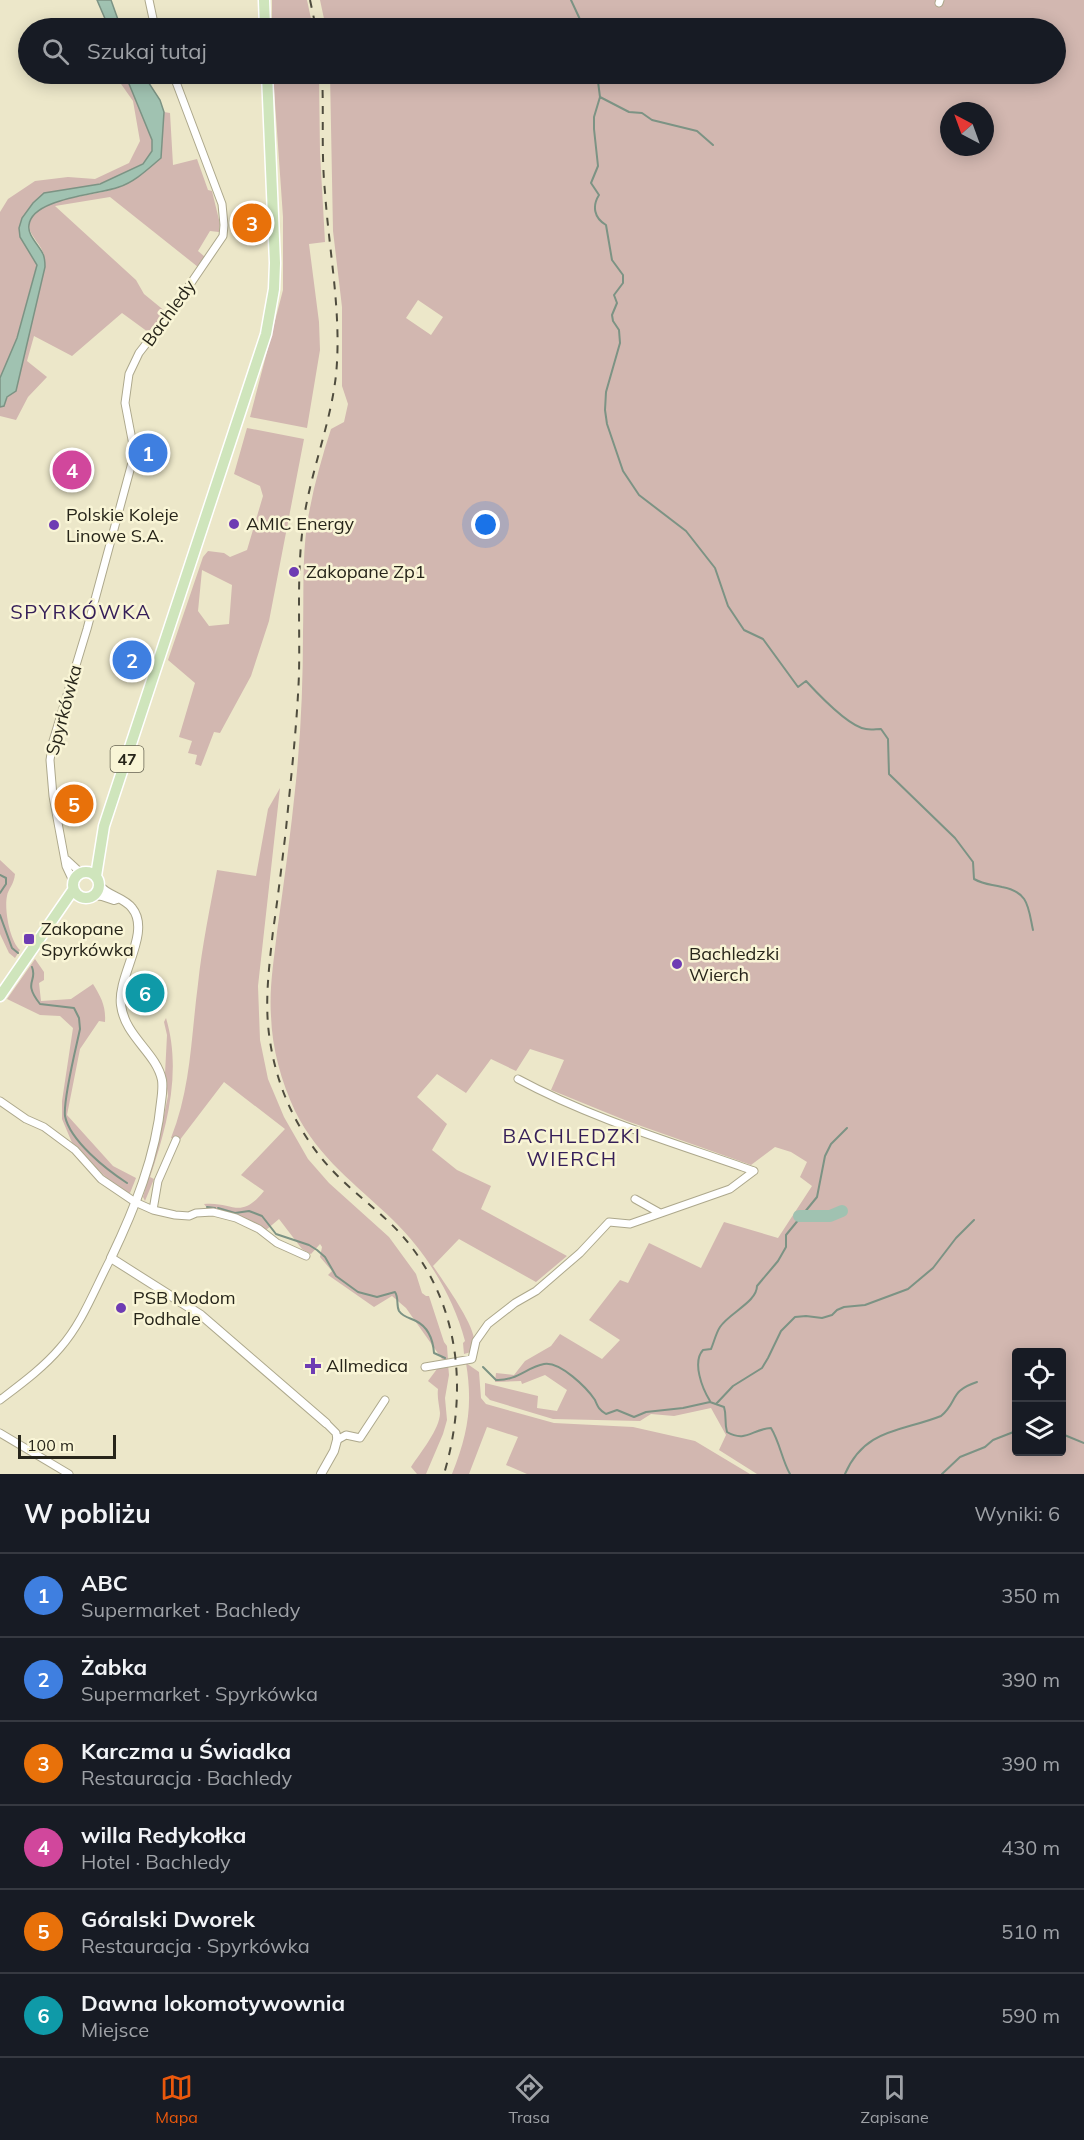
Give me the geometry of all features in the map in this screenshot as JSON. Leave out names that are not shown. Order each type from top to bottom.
[{"type":"main road","points":[[264,0],[265,18]]},
{"type":"main road","name":"47","points":[[84,882],[100,858],[104,826],[266,334],[274,289],[275,263],[267,84]]},
{"type":"main road","points":[[84,882],[86,899],[95,895]]},
{"type":"main road","points":[[0,996],[60,911],[84,882]]},
{"type":"street","points":[[149,0],[153,18]]},
{"type":"street","name":"Bachledy","points":[[104,561],[134,451],[125,403],[129,374],[139,353],[174,308],[223,236],[225,225],[222,204],[177,84]]},
{"type":"street","name":"Spyrkówka","points":[[84,882],[67,860],[53,796],[50,760],[53,741],[104,561]]},
{"type":"street","points":[[0,1400],[39,1369],[61,1347],[90,1302],[127,1225],[153,1146],[160,1113],[162,1079],[157,1068],[130,1031],[120,1002],[121,990],[138,930],[137,917],[132,907],[84,882]]},
{"type":"street","points":[[95,895],[114,900],[117,898]]},
{"type":"street","points":[[425,1367],[472,1359],[476,1341],[488,1324],[515,1303],[536,1291],[580,1253],[609,1222],[626,1225],[730,1189],[754,1171],[628,1127],[546,1094],[518,1078]]},
{"type":"street","points":[[0,1101],[26,1119],[50,1130],[75,1150],[110,1187],[135,1202],[153,1210],[175,1215],[189,1216],[196,1213],[213,1212],[228,1216],[259,1229],[277,1243],[306,1256]]},
{"type":"street","points":[[153,1210],[158,1181],[176,1140]]},
{"type":"street","points":[[635,1199],[660,1213]]},
{"type":"street","points":[[111,1258],[201,1315],[336,1433],[334,1451],[321,1474]]},
{"type":"street","points":[[337,1440],[346,1435],[360,1438],[385,1400]]},
{"type":"street","points":[[0,1433],[69,1474]]},
{"type":"shaded area","points":[[97,0],[111,0],[117,18],[105,18]]},
{"type":"shaded area","points":[[272,0],[307,0],[311,18],[272,18]]},
{"type":"shaded area","points":[[320,0],[1084,0],[1084,1474],[757,1474],[719,1450],[726,1435],[711,1408],[674,1416],[651,1414],[640,1421],[553,1419],[490,1400],[485,1395],[485,1383],[538,1396],[537,1408],[557,1411],[567,1390],[545,1375],[522,1384],[521,1381],[495,1382],[496,1373],[514,1375],[525,1361],[551,1346],[560,1334],[602,1359],[620,1340],[589,1320],[620,1280],[628,1283],[649,1243],[701,1268],[724,1222],[778,1238],[812,1186],[800,1177],[807,1162],[791,1152],[775,1147],[751,1165],[627,1121],[551,1090],[564,1060],[530,1049],[516,1071],[491,1059],[466,1093],[437,1074],[417,1097],[447,1124],[432,1150],[457,1170],[491,1186],[481,1209],[567,1256],[536,1282],[459,1239],[433,1266],[457,1301],[472,1330],[473,1347],[471,1352],[464,1354],[463,1343],[465,1341],[460,1324],[446,1292],[428,1261],[393,1220],[327,1157],[305,1128],[285,1088],[278,1064],[273,1040],[271,984],[299,744],[303,670],[305,538],[311,500],[331,429],[344,422],[348,404],[342,386],[342,307],[333,231],[330,84],[1066,84],[1066,18],[324,18]],"holes":[[[418,300],[443,317],[431,335],[406,318]]]},
{"type":"shaded area","points":[[121,84],[129,84],[152,140],[152,151],[143,164],[112,180],[33,203],[22,218],[19,228],[20,237],[37,264],[17,338],[0,378],[0,212],[8,199],[35,181],[68,177],[95,179],[129,163],[140,141],[133,101]]},
{"type":"shaded area","points":[[129,84],[150,84],[160,100],[164,112],[161,158],[125,185],[53,203],[33,216],[29,229],[44,256],[45,267],[16,391],[7,397],[4,406],[0,407],[0,378],[17,338],[37,265],[20,237],[19,228],[22,218],[44,193],[100,184],[143,164],[152,151],[152,140]]},
{"type":"shaded area","points":[[274,84],[319,84],[325,242],[309,244],[319,322],[320,350],[307,428],[250,417],[283,290],[283,217]]},
{"type":"shaded area","points":[[164,112],[170,113],[173,165],[197,159],[208,190],[212,191],[220,224],[219,232],[210,231],[198,251],[205,257],[198,267],[110,197],[55,206],[136,280],[144,294],[166,312],[148,332],[122,313],[72,356],[34,336],[27,361],[47,377],[28,397],[16,420],[0,416],[0,407],[4,406],[27,337],[43,265],[42,250],[30,229],[31,218],[45,207],[65,199],[120,187],[147,170],[161,158]]},
{"type":"shaded area","points":[[247,428],[304,439],[269,621],[251,676],[220,733],[214,732],[201,766],[195,764],[197,755],[188,753],[192,741],[179,737],[195,683],[168,660],[203,557],[208,551],[224,553],[230,557],[247,550],[263,496],[260,486],[234,474]],"holes":[[[202,570],[232,585],[229,624],[209,626],[198,611]]]},
{"type":"shaded area","points":[[280,788],[258,986],[260,1040],[268,1079],[284,1117],[308,1159],[329,1183],[389,1237],[416,1274],[422,1293],[429,1296],[447,1346],[448,1360],[442,1359],[406,1308],[392,1296],[374,1307],[328,1275],[332,1271],[320,1257],[322,1247],[320,1244],[311,1254],[302,1249],[279,1219],[266,1230],[237,1215],[208,1209],[204,1204],[242,1208],[256,1200],[264,1191],[241,1175],[285,1129],[224,1082],[179,1141],[171,1138],[183,1100],[202,956],[217,870],[256,876],[268,809]]},
{"type":"shaded area","points":[[0,860],[15,874],[6,902],[13,940],[20,950],[15,958],[9,953],[0,934]]},
{"type":"shaded area","points":[[35,959],[44,972],[44,980],[39,983],[41,1001],[71,999],[93,984],[102,1002],[105,1022],[99,1021],[80,1049],[67,1115],[113,1166],[136,1178],[130,1193],[121,1192],[73,1145],[62,1119],[62,1101],[73,1028],[60,1016],[40,1015],[7,999]]},
{"type":"shaded area","points":[[166,1018],[173,1058],[170,1099],[162,1139],[150,1177],[154,1179],[145,1201],[143,1197],[158,1144],[168,1096],[165,1074],[167,1035],[164,1022]]},
{"type":"shaded area","points":[[466,1363],[479,1372],[481,1398],[486,1404],[554,1423],[633,1427],[695,1441],[750,1474],[527,1474],[506,1465],[518,1437],[487,1427],[469,1474],[452,1474],[468,1419],[469,1392]]},
{"type":"shaded area","points":[[448,1364],[449,1375],[445,1398],[447,1420],[426,1474],[417,1474],[411,1467],[437,1426],[440,1413],[438,1389],[428,1381],[440,1365]]},
{"type":"waterway","points":[[571,0],[579,18]]},
{"type":"waterway","points":[[598,84],[600,97],[594,117],[598,166],[591,183],[599,195],[595,203],[595,212],[606,225],[612,260],[623,275],[623,283],[614,295],[617,303],[612,315],[619,330],[620,343],[606,392],[605,410],[607,424],[623,471],[639,495],[686,531],[715,568],[728,606],[744,630],[763,639],[798,687],[806,681],[834,709],[851,722],[866,729],[881,729],[888,739],[889,774],[955,838],[973,862],[974,879],[1011,889],[1022,897],[1026,902],[1033,930]]},
{"type":"waterway","points":[[600,97],[629,112],[642,113],[652,120],[697,131],[713,145]]},
{"type":"waterway","points":[[0,875],[6,878],[6,884],[0,893]]},
{"type":"waterway","points":[[0,915],[12,948],[18,953]]},
{"type":"waterway","points":[[32,967],[32,991],[40,1004],[74,1008],[79,1018],[80,1029],[65,1108],[68,1126],[90,1154],[127,1183]]},
{"type":"waterway","points":[[710,1401],[699,1375],[700,1355],[703,1350],[711,1349],[720,1327],[748,1302],[756,1292],[757,1286],[778,1261],[786,1247],[786,1235],[817,1197],[825,1156],[831,1144],[847,1128]]},
{"type":"waterway","points":[[207,1207],[215,1208]]},
{"type":"waterway","points":[[218,1208],[235,1213],[249,1211],[262,1216],[276,1234],[317,1250],[325,1257],[336,1276],[358,1292],[377,1297],[395,1292],[399,1311],[427,1330],[434,1353],[445,1358]]},
{"type":"waterway","points":[[799,1216],[830,1216],[842,1211]]},
{"type":"waterway","points":[[716,1404],[733,1386],[762,1368],[781,1331],[795,1317],[822,1318],[844,1307],[865,1305],[908,1289],[933,1268],[956,1238],[974,1220]]},
{"type":"waterway","points":[[483,1367],[496,1380],[510,1378],[544,1364],[558,1367],[580,1383],[595,1400],[600,1410],[606,1414],[617,1410],[634,1417],[646,1412],[710,1402],[724,1407],[727,1432],[734,1435],[744,1436],[771,1428],[790,1474]]},
{"type":"waterway","points":[[845,1474],[853,1459],[874,1440],[941,1416],[962,1389],[977,1382]]},
{"type":"waterway","points":[[942,1474],[960,1457],[1012,1433]]},
{"type":"waterway","points":[[1066,1436],[1084,1443]]},
{"type":"railway","points":[[310,0],[314,18]]},
{"type":"railway","points":[[322,84],[324,177],[336,306],[336,375],[302,534],[297,713],[269,972],[268,1027],[279,1081],[286,1100],[305,1135],[330,1168],[399,1232],[419,1258],[435,1286],[447,1316],[454,1346],[457,1378],[452,1442],[444,1474]]},
{"type":"place","name":"Karczma u Świadka","points":[[252,223]]},
{"type":"place","name":"ABC","points":[[148,453]]},
{"type":"place","name":"willa Redykołka","points":[[72,470]]},
{"type":"place","name":"AMIC Energy","points":[[234,524]]},
{"type":"place","name":"Polskie Koleje Linowe S.A.","points":[[54,525]]},
{"type":"place","name":"Zakopane Zp1","points":[[294,572]]},
{"type":"place","name":"Żabka","points":[[132,660]]},
{"type":"place","name":"Góralski Dworek","points":[[74,804]]},
{"type":"place","name":"Zakopane Spyrkówka","points":[[29,939]]},
{"type":"place","name":"Bachledzki Wierch","points":[[677,964]]},
{"type":"place","name":"Dawna lokomotywownia","points":[[145,993]]},
{"type":"place","name":"PSB Modom Podhale","points":[[121,1308]]},
{"type":"place","name":"Allmedica","points":[[313,1366]]},
{"type":"district","name":"SPYRKÓWKA","points":[[81,612]]},
{"type":"district","name":"BACHLEDZKI WIERCH","points":[[572,1148]]}]
